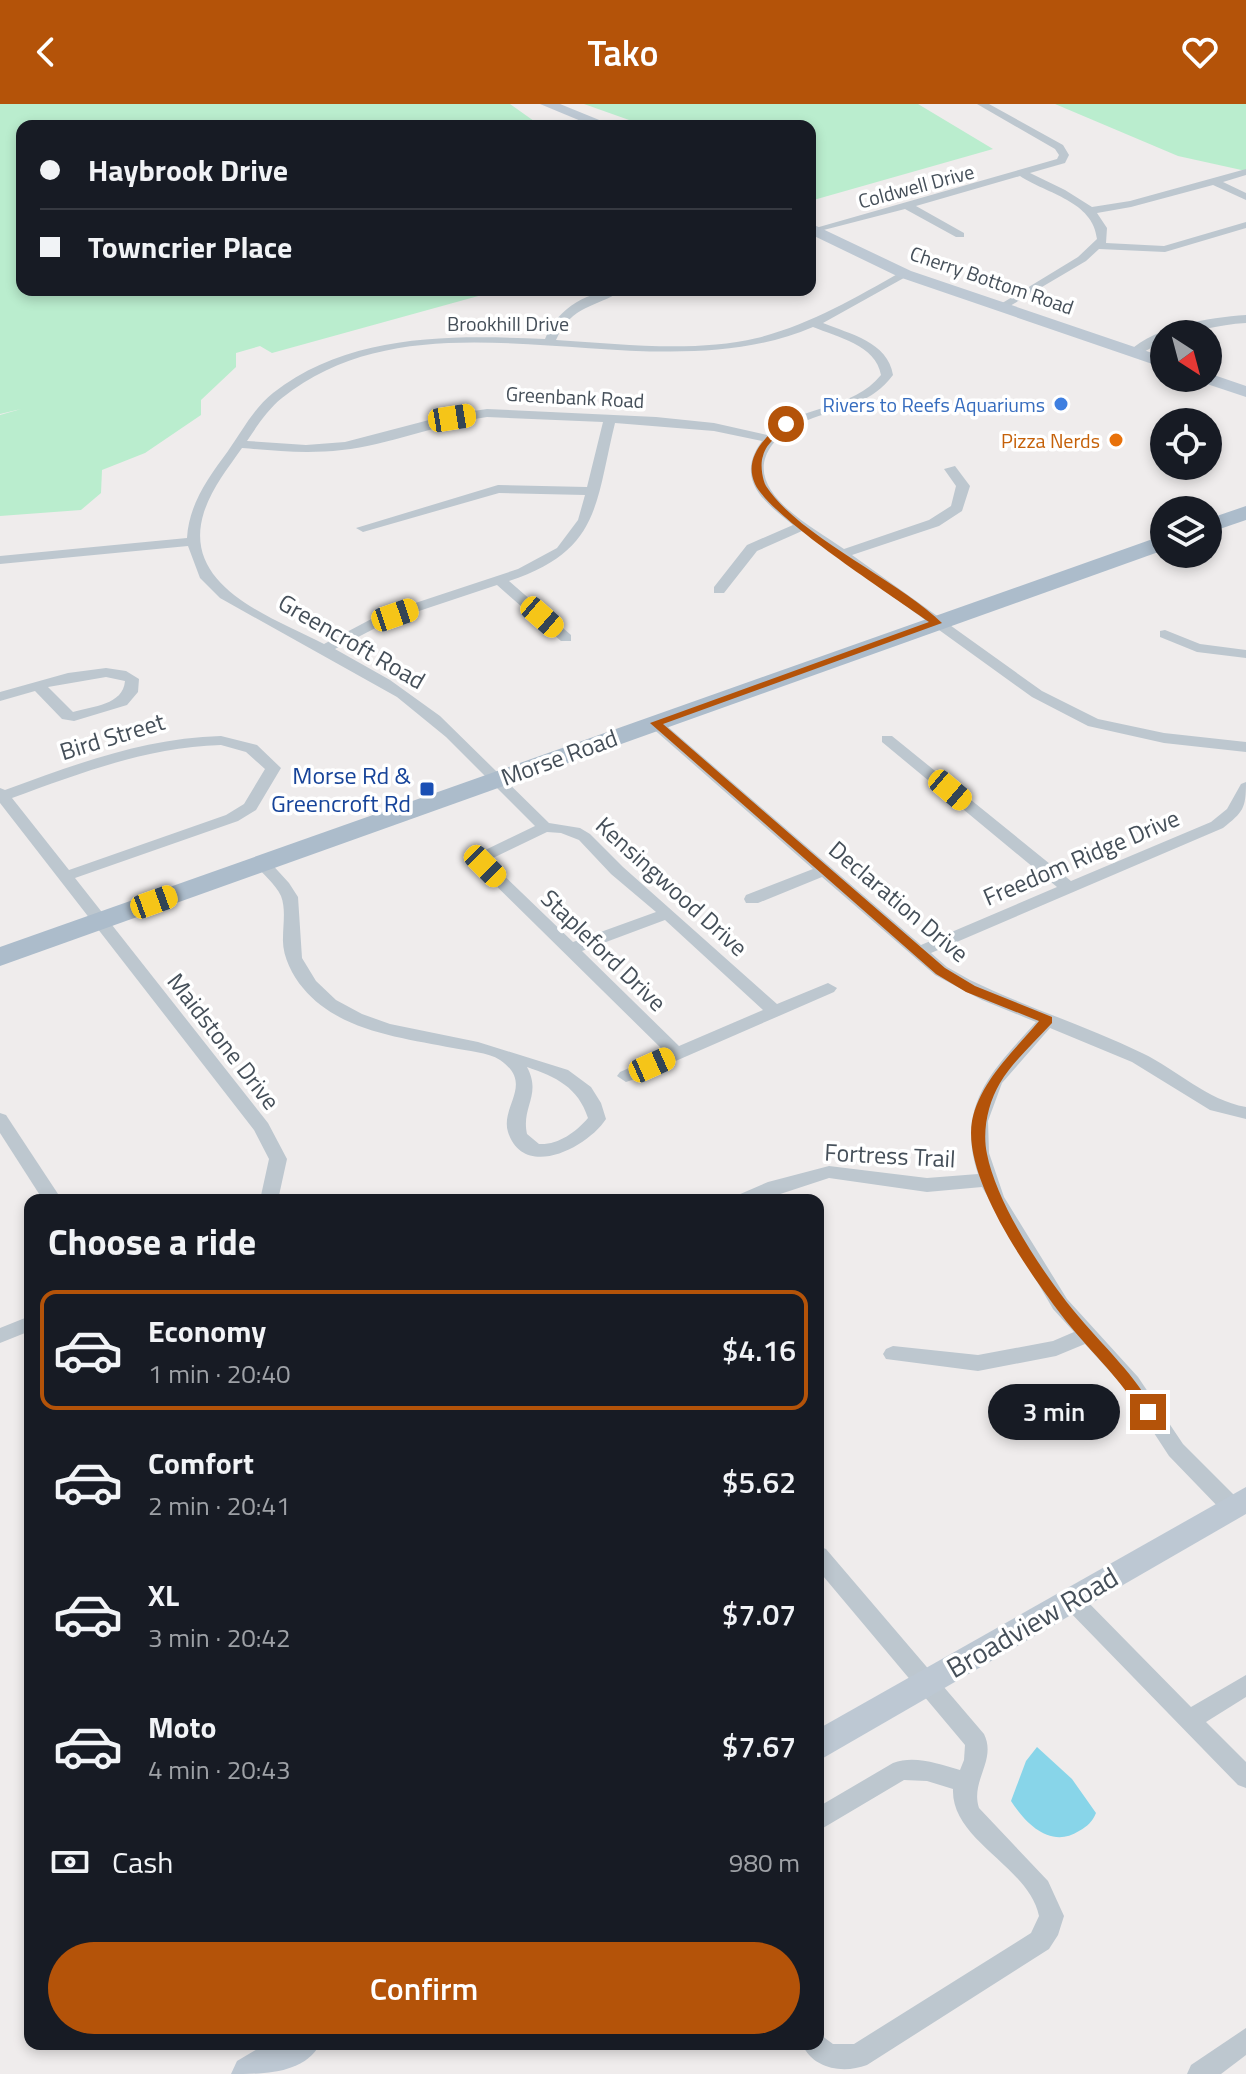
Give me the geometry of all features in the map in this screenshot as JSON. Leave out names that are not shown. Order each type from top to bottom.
[{"type":"main road","points":[[547,104],[591,120]]},
{"type":"main road","name":"Cherry Bottom Road","points":[[816,231],[905,274],[1150,358]]},
{"type":"main road","points":[[1222,383],[1246,392]]},
{"type":"main road","points":[[1222,521],[1246,513]]},
{"type":"main road","name":"Morse Road","points":[[0,957],[1150,547]]},
{"type":"main road","name":"Broadview Road","points":[[824,1742],[1239,1503]]},
{"type":"main road","points":[[263,2071],[293,2050]]},
{"type":"street","points":[[982,104],[1059,147],[1062,159],[1077,160]]},
{"type":"street","name":"Coldwell Drive","points":[[816,229],[1025,175],[1062,159]]},
{"type":"street","points":[[1090,211],[1177,192],[1246,172]]},
{"type":"street","points":[[1003,307],[1103,240],[1102,228],[1090,211],[1025,175]]},
{"type":"street","points":[[1156,181],[1177,192]]},
{"type":"street","points":[[1214,181],[1246,197]]},
{"type":"street","points":[[908,206],[960,235]]},
{"type":"street","points":[[1098,246],[1165,249],[1246,225]]},
{"type":"street","name":"Brookhill Drive","points":[[192,542],[204,492],[275,398],[315,373],[353,358],[423,343],[550,341],[700,348],[772,338],[816,324],[905,274]]},
{"type":"street","points":[[550,341],[564,316],[580,304],[601,296]]},
{"type":"street","points":[[1222,320],[1246,319]]},
{"type":"street","points":[[816,324],[881,356],[888,366],[887,375],[867,395],[803,415],[768,439],[757,457],[758,482],[769,497],[803,526],[1037,694],[1093,723],[1164,738],[1246,747]]},
{"type":"street","points":[[1134,352],[1150,344]]},
{"type":"street","name":"Greenbank Road","points":[[240,444],[326,448],[360,443],[452,418],[487,413],[714,427],[768,439]]},
{"type":"street","points":[[323,650],[384,618],[523,572],[562,551],[585,520],[610,419]]},
{"type":"street","points":[[842,554],[934,523],[957,508],[963,486],[950,469]]},
{"type":"street","points":[[363,528],[498,489],[592,491]]},
{"type":"street","points":[[719,590],[752,548],[803,526]]},
{"type":"street","points":[[0,560],[192,542]]},
{"type":"street","name":"Greencroft Road","points":[[192,542],[202,570],[236,603],[418,705],[496,779]]},
{"type":"street","points":[[499,580],[566,638]]},
{"type":"street","points":[[1165,634],[1197,648],[1246,654]]},
{"type":"street","points":[[0,697],[39,686],[78,675],[124,673],[132,679],[131,692],[122,702],[74,717],[67,716],[39,686]]},
{"type":"street","name":"Declaration Drive","points":[[655,723],[918,952],[970,989],[1140,1059],[1211,1106],[1246,1113]]},
{"type":"street","name":"Bird Street","points":[[1,794],[181,739],[248,746],[265,755],[273,768],[250,807],[232,818],[66,876]]},
{"type":"street","points":[[887,739],[1069,888]]},
{"type":"street","points":[[496,779],[545,827]]},
{"type":"street","name":"Freedom Ridge Drive","points":[[918,952],[1217,825],[1234,811],[1246,787]]},
{"type":"street","name":"Maidstone Drive","points":[[1,794],[262,1127],[278,1159],[270,1194]]},
{"type":"street","name":"Kensingwood Drive","points":[[545,827],[569,826],[593,843],[614,870],[775,1011]]},
{"type":"street","name":"Stapleford Drive","points":[[545,827],[492,851],[483,861],[568,950],[677,1054]]},
{"type":"street","points":[[262,863],[288,894],[292,904],[291,946],[297,966],[313,988],[331,1003],[351,1015],[390,1030],[505,1055],[550,1067],[575,1081],[595,1109],[597,1119],[589,1131],[559,1148],[532,1148],[524,1143],[516,1129],[526,1092],[524,1081],[514,1062],[505,1055]]},
{"type":"street","points":[[752,899],[824,870]]},
{"type":"street","points":[[568,950],[667,914]]},
{"type":"street","points":[[626,1076],[828,988]]},
{"type":"street","points":[[1047,1020],[994,1081],[979,1121],[980,1153],[995,1197],[1042,1277],[1088,1335],[1131,1382],[1176,1450],[1239,1503]]},
{"type":"street","points":[[0,1119],[49,1194]]},
{"type":"street","name":"Fortress Trail","points":[[759,1194],[829,1172],[927,1185],[989,1180]]},
{"type":"street","points":[[0,1336],[24,1326]]},
{"type":"street","points":[[893,1354],[978,1363],[1056,1348],[1088,1335]]},
{"type":"street","points":[[820,2050],[837,2058],[858,2056],[1040,1941],[1052,1924],[1051,1909],[1037,1887],[970,1814],[962,1800],[964,1782],[979,1751],[976,1741],[824,1562]]},
{"type":"street","points":[[1071,1599],[1246,1778]]},
{"type":"street","points":[[1189,1720],[1246,1685]]},
{"type":"street","points":[[824,1816],[901,1770],[927,1771],[964,1782]]},
{"type":"street","points":[[1200,2074],[1246,2040]]},
{"type":"green space","points":[[0,104],[510,104],[533,120],[16,120],[16,296],[478,296],[272,353],[260,346],[236,353],[236,367],[201,400],[201,415],[145,453],[102,470],[101,493],[81,510],[0,516],[0,415],[21,409],[0,414]]},
{"type":"green space","points":[[584,104],[918,104],[993,149],[816,199],[816,120],[629,120]]},
{"type":"green space","points":[[1055,104],[1246,104],[1246,171],[1178,156]]},
{"type":"water","points":[[1037,1747],[1072,1779],[1096,1813],[1087,1825],[1069,1836],[1059,1837],[1040,1831],[1024,1818],[1011,1801],[1026,1761]]},
{"type":"place","name":"Rivers to Reefs Aquariums","points":[[1061,404]]},
{"type":"place","name":"Pizza Nerds","points":[[1116,440]]},
{"type":"place","name":"Morse Rd & Greencroft Rd","points":[[427,789]]},
{"type":"route","points":[[786,424],[768,439],[757,457],[758,482],[769,497],[803,526],[936,623],[655,723],[941,971],[970,989],[1047,1020],[994,1081],[979,1121],[980,1153],[995,1197],[1042,1277],[1073,1320],[1131,1382],[1148,1412]]}]
